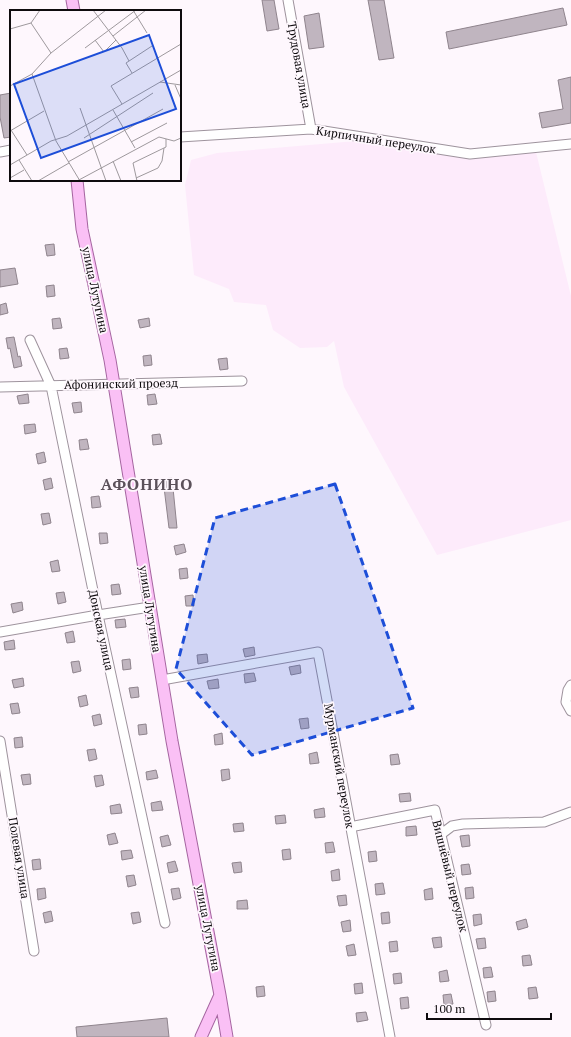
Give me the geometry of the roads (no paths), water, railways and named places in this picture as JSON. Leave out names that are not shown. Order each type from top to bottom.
[{"type":"main road","points":[[72,0],[74,10]]},
{"type":"main road","name":"улица Лутугина","points":[[77,181],[82,229],[110,360],[173,748],[227,1037]]},
{"type":"main road","points":[[201,1037],[220,994]]},
{"type":"street","name":"Трудовая улица","points":[[288,0],[311,130]]},
{"type":"street","name":"Кирпичный переулок","points":[[181,137],[311,130],[470,154],[571,144]]},
{"type":"street","points":[[0,152],[10,150]]},
{"type":"street","name":"Донская улица","points":[[30,340],[51,386],[98,615],[165,923]]},
{"type":"street","name":"Афонинский проезд","points":[[0,387],[242,382]]},
{"type":"street","points":[[0,632],[150,607]]},
{"type":"street","name":"Мурманский переулок","points":[[162,680],[318,652],[390,1037]]},
{"type":"street","points":[[571,685],[568,690],[566,702],[571,711]]},
{"type":"street","name":"Полевая улица","points":[[0,741],[34,951]]},
{"type":"street","name":"Вишнёвый переулок","points":[[350,827],[434,810],[486,1025]]},
{"type":"street","points":[[440,835],[452,826],[463,824],[544,822],[571,812]]},
{"type":"district","name":"АФОНИНО","points":[[147,484]]}]
